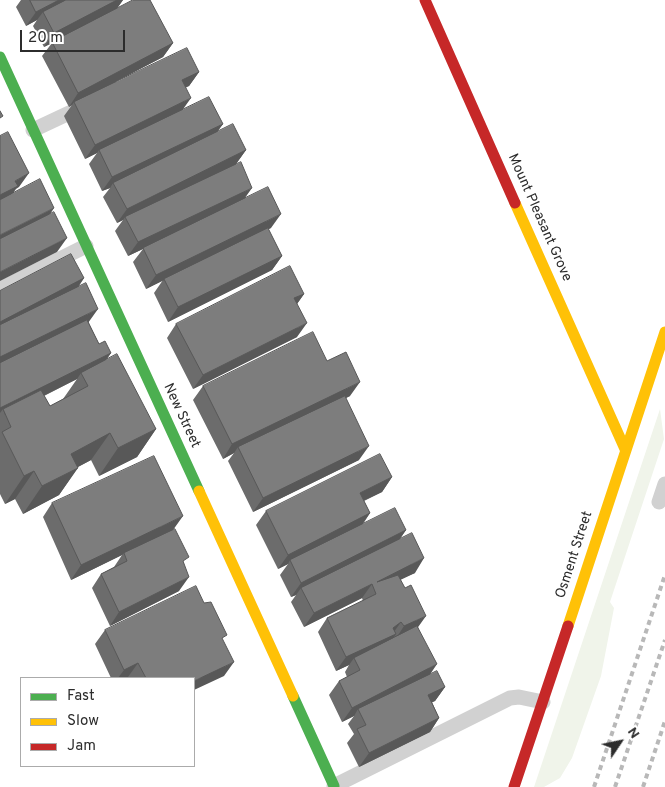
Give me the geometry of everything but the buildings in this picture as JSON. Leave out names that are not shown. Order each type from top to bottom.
[{"type":"street","name":"Mount Pleasant Grove","points":[[425,0],[625,449]]},
{"type":"street","name":"New Street","points":[[0,57],[334,786]]},
{"type":"street","name":"Osment Street","points":[[514,787],[665,332]]},
{"type":"lane","points":[[33,130],[99,98]]},
{"type":"lane","points":[[0,289],[86,246]]},
{"type":"lane","points":[[659,502],[665,484]]},
{"type":"lane","points":[[334,786],[510,698],[519,697],[543,702]]},
{"type":"shaded area","points":[[660,409],[664,439],[610,602],[614,608],[601,676],[572,758],[560,778],[544,787],[534,787]]},
{"type":"railway","points":[[594,787],[665,575]]},
{"type":"railway","points":[[615,787],[665,640]]},
{"type":"railway","points":[[643,787],[665,721]]},
{"type":"traffic: fast","points":[[0,57],[199,491]]},
{"type":"traffic: fast","points":[[293,696],[334,786]]},
{"type":"traffic: slow","points":[[515,203],[625,449]]},
{"type":"traffic: slow","points":[[568,626],[665,332]]},
{"type":"traffic: slow","points":[[199,491],[293,696]]},
{"type":"traffic: jam","points":[[425,0],[515,203]]},
{"type":"traffic: jam","points":[[514,787],[568,626]]}]
